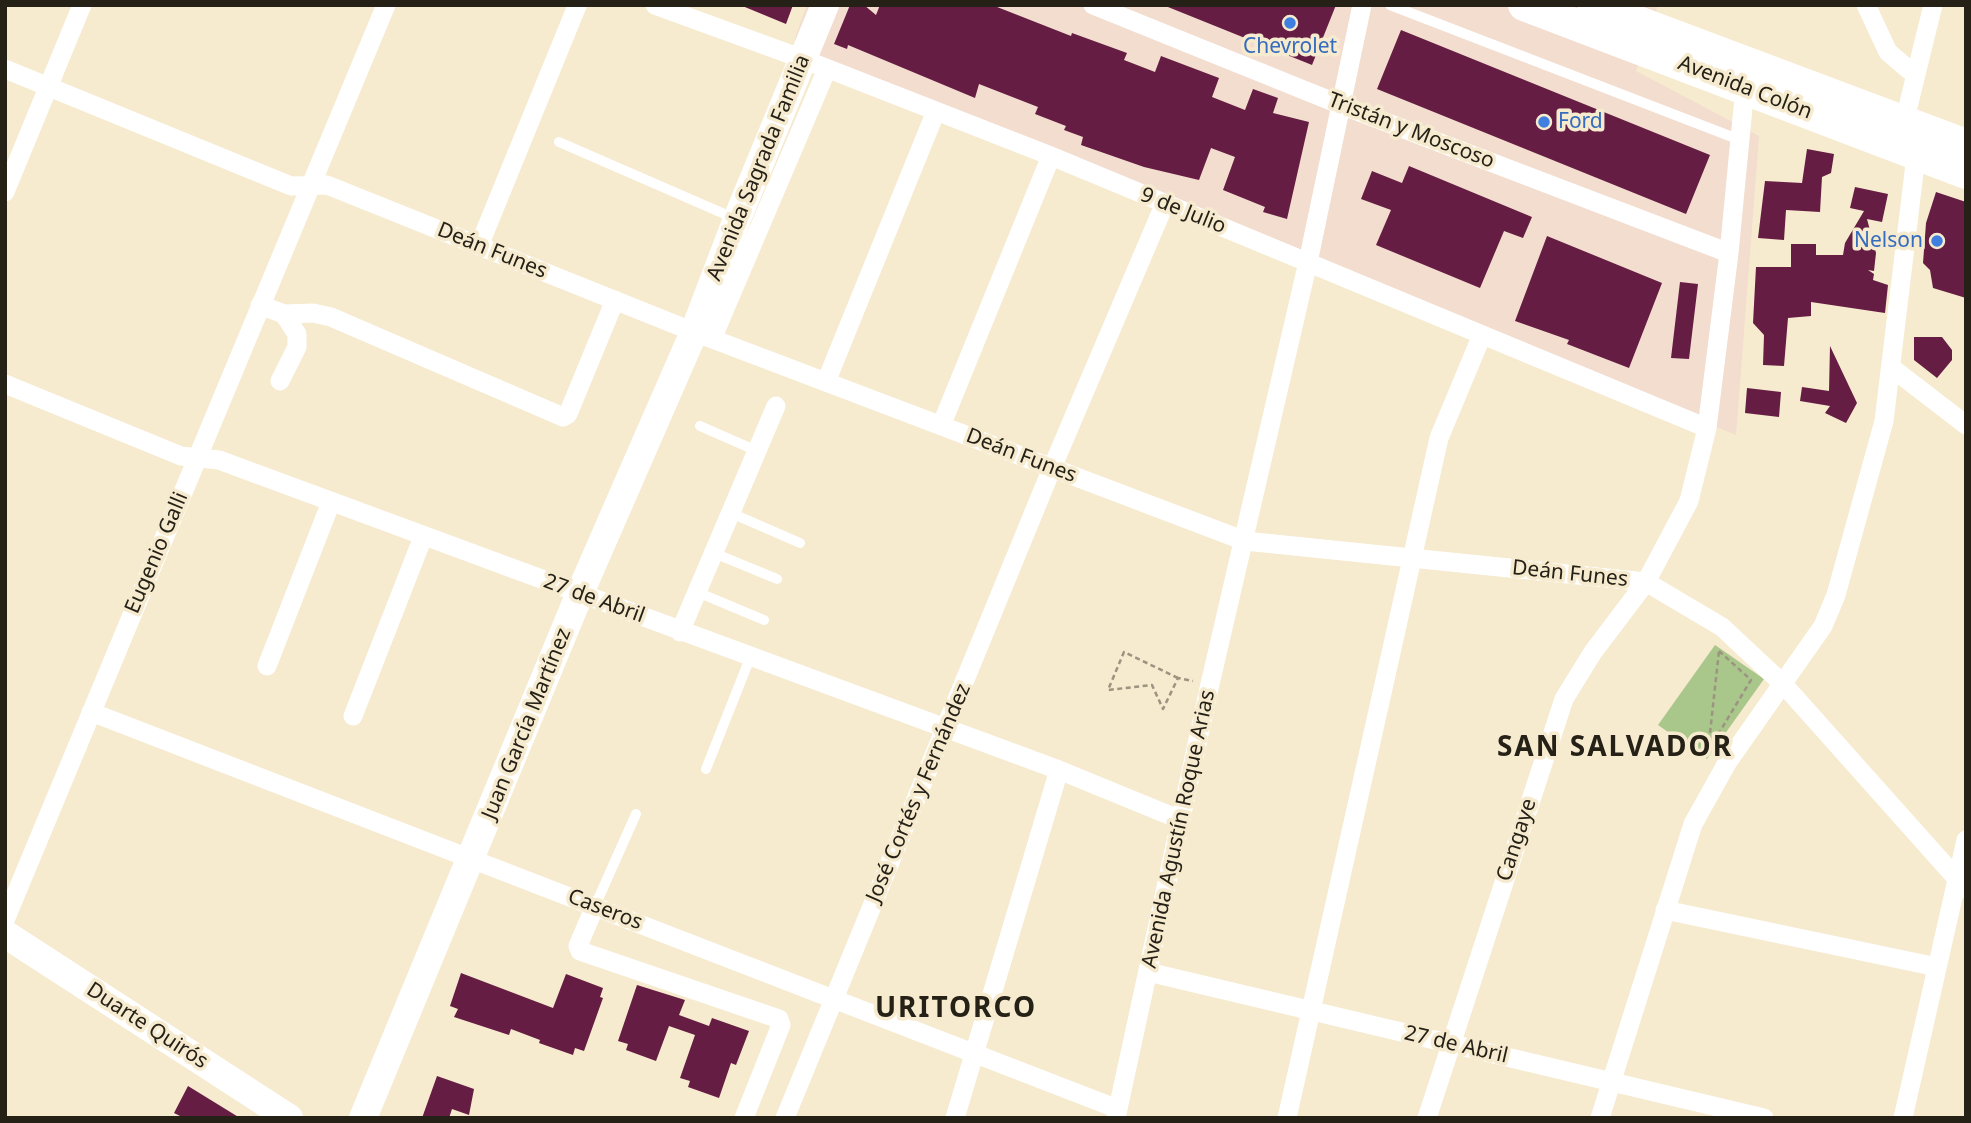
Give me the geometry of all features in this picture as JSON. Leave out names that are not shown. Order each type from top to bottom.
[{"type":"main road","name":"Avenida Sagrada Familia","points":[[703,335],[737,219],[815,64],[825,5]]},
{"type":"main road","name":"Avenida Colón","points":[[1524,5],[1966,173]]},
{"type":"main road","name":"Avenida Colón","points":[[1593,5],[1966,145]]},
{"type":"main road","name":"Juan García Martínez","points":[[363,1118],[580,593],[703,335]]},
{"type":"main road","name":"Duarte Quirós","points":[[5,933],[289,1118]]},
{"type":"street","points":[[5,192],[82,5]]},
{"type":"street","name":"Eugenio Galli","points":[[5,920],[386,5]]},
{"type":"street","name":"9 de Julio","points":[[655,5],[1051,156],[1707,428]]},
{"type":"street","name":"Tristán y Moscoso","points":[[1093,5],[1341,105],[1729,253]]},
{"type":"street","name":"Avenida Agustín Roque Arias","points":[[1117,1113],[1210,684],[1308,262],[1362,5]]},
{"type":"street","points":[[1866,5],[1888,52],[1915,75]]},
{"type":"street","points":[[1904,123],[1933,5]]},
{"type":"street","points":[[479,246],[576,6]]},
{"type":"street","points":[[703,335],[815,64]]},
{"type":"street","name":"Deán Funes","points":[[5,69],[291,186],[327,186],[703,335],[1245,541],[1413,556],[1646,582],[1722,627],[1784,685],[1961,884]]},
{"type":"street","name":"Cangaye","points":[[1427,1118],[1564,699],[1593,652],[1646,582],[1682,519],[1697,475],[1707,428],[1729,253],[1745,87]]},
{"type":"street","points":[[826,382],[936,111]]},
{"type":"street","points":[[941,426],[1051,156]]},
{"type":"street","points":[[1600,1118],[1693,824],[1707,794],[1823,626],[1836,595],[1875,462],[1892,368],[1916,156]]},
{"type":"street","name":"José Cortés y Fernández","points":[[785,1118],[1052,468],[1165,203]]},
{"type":"street","points":[[260,304],[284,314],[313,313],[331,317],[563,417],[568,414],[615,300]]},
{"type":"street","points":[[281,382],[297,347],[297,334],[284,314]]},
{"type":"street","points":[[1287,1118],[1439,438],[1482,334]]},
{"type":"street","points":[[1892,368],[1966,425]]},
{"type":"street","name":"27 de Abril","points":[[5,384],[181,456],[219,460],[1059,770],[1181,820]]},
{"type":"street","points":[[680,632],[776,406]]},
{"type":"street","points":[[267,666],[331,502]]},
{"type":"street","points":[[353,716],[424,537]]},
{"type":"street","name":"Caseros","points":[[90,712],[596,906],[975,1054],[1117,1113]]},
{"type":"street","points":[[955,1118],[1059,770]]},
{"type":"street","points":[[1903,1118],[1937,967],[1961,884],[1966,839]]},
{"type":"street","points":[[596,906],[578,946],[580,951],[779,1019],[781,1025],[744,1118]]},
{"type":"street","points":[[1665,910],[1937,967]]},
{"type":"street","name":"27 de Abril","points":[[1148,972],[1764,1118]]},
{"type":"lane","points":[[1390,5],[1740,140]]},
{"type":"lane","points":[[559,142],[737,219]]},
{"type":"lane","points":[[700,426],[757,451]]},
{"type":"lane","points":[[731,513],[800,543]]},
{"type":"lane","points":[[714,553],[777,579]]},
{"type":"lane","points":[[697,592],[764,620]]},
{"type":"lane","points":[[706,769],[750,658]]},
{"type":"lane","points":[[596,906],[636,814]]},
{"type":"path","points":[[1719,651],[1751,680],[1708,751],[1716,676],[1719,651]]},
{"type":"path","points":[[1178,678],[1163,709],[1152,685],[1108,690],[1124,652],[1178,678],[1210,684]]},
{"type":"shaded area","points":[[807,5],[1658,5],[1636,71],[1759,136],[1736,435],[803,59],[795,38]]},
{"type":"green space","points":[[1715,645],[1764,679],[1707,759],[1658,725]]},
{"type":"building","points":[[740,5],[793,5],[786,24]]},
{"type":"building","points":[[850,5],[864,5],[876,15],[880,5],[992,5],[1071,36],[1072,33],[1127,53],[1124,60],[1155,72],[1161,56],[1219,78],[1212,97],[1245,110],[1253,89],[1278,98],[1273,113],[1309,122],[1287,219],[1263,212],[1265,207],[1223,190],[1235,157],[1211,148],[1199,180],[1144,167],[1081,145],[1083,137],[1064,130],[1066,126],[1035,114],[1038,107],[979,84],[975,98],[848,45],[847,49],[834,44]]},
{"type":"building","name":"Chevrolet","points":[[1163,5],[1336,5],[1312,65]]},
{"type":"building","name":"Ford","points":[[1401,30],[1710,155],[1686,214],[1377,89]]},
{"type":"building","points":[[1807,149],[1834,154],[1831,173],[1822,177],[1820,212],[1786,210],[1784,240],[1758,238],[1765,181],[1802,183]]},
{"type":"building","points":[[1409,166],[1532,217],[1523,238],[1504,231],[1480,288],[1376,245],[1391,210],[1361,199],[1372,171],[1402,183]]},
{"type":"building","points":[[1855,187],[1888,194],[1882,222],[1867,219],[1876,253],[1874,271],[1868,270],[1874,274],[1873,280],[1888,285],[1885,313],[1811,302],[1811,316],[1788,318],[1784,366],[1763,365],[1764,335],[1753,323],[1756,267],[1791,267],[1791,244],[1816,244],[1816,255],[1843,255],[1845,243],[1864,211],[1850,208]]},
{"type":"building","points":[[1936,192],[1966,202],[1966,298],[1933,288],[1930,270],[1923,263],[1926,223]]},
{"type":"building","points":[[1547,236],[1662,283],[1629,368],[1567,344],[1569,340],[1515,321]]},
{"type":"building","points":[[1680,282],[1698,284],[1689,359],[1671,358]]},
{"type":"building","points":[[1914,337],[1942,337],[1952,350],[1952,360],[1937,378],[1914,360]]},
{"type":"building","points":[[1830,346],[1857,403],[1846,423],[1825,413],[1830,406],[1800,401],[1802,387],[1829,391]]},
{"type":"building","points":[[1747,388],[1781,392],[1779,417],[1745,413]]},
{"type":"building","points":[[461,973],[553,1008],[566,974],[603,988],[600,997],[603,998],[584,1051],[575,1048],[573,1055],[511,1029],[509,1035],[454,1017],[458,1009],[450,1006]]},
{"type":"building","points":[[637,985],[685,1000],[679,1015],[709,1026],[712,1018],[749,1031],[736,1065],[731,1063],[719,1098],[688,1087],[690,1081],[680,1078],[695,1035],[669,1026],[656,1061],[626,1050],[628,1044],[618,1041]]},
{"type":"building","points":[[437,1076],[474,1089],[469,1115],[452,1109],[449,1118],[422,1118]]},
{"type":"building","points":[[188,1086],[240,1118],[184,1118],[174,1113]]},
{"type":"place","name":"Chevrolet","points":[[1290,23]]},
{"type":"place","name":"Ford","points":[[1544,122]]},
{"type":"place","name":"Nelson","points":[[1937,241]]},
{"type":"district","name":"SAN SALVADOR","points":[[1615,748]]},
{"type":"district","name":"URITORCO","points":[[956,1009]]}]
